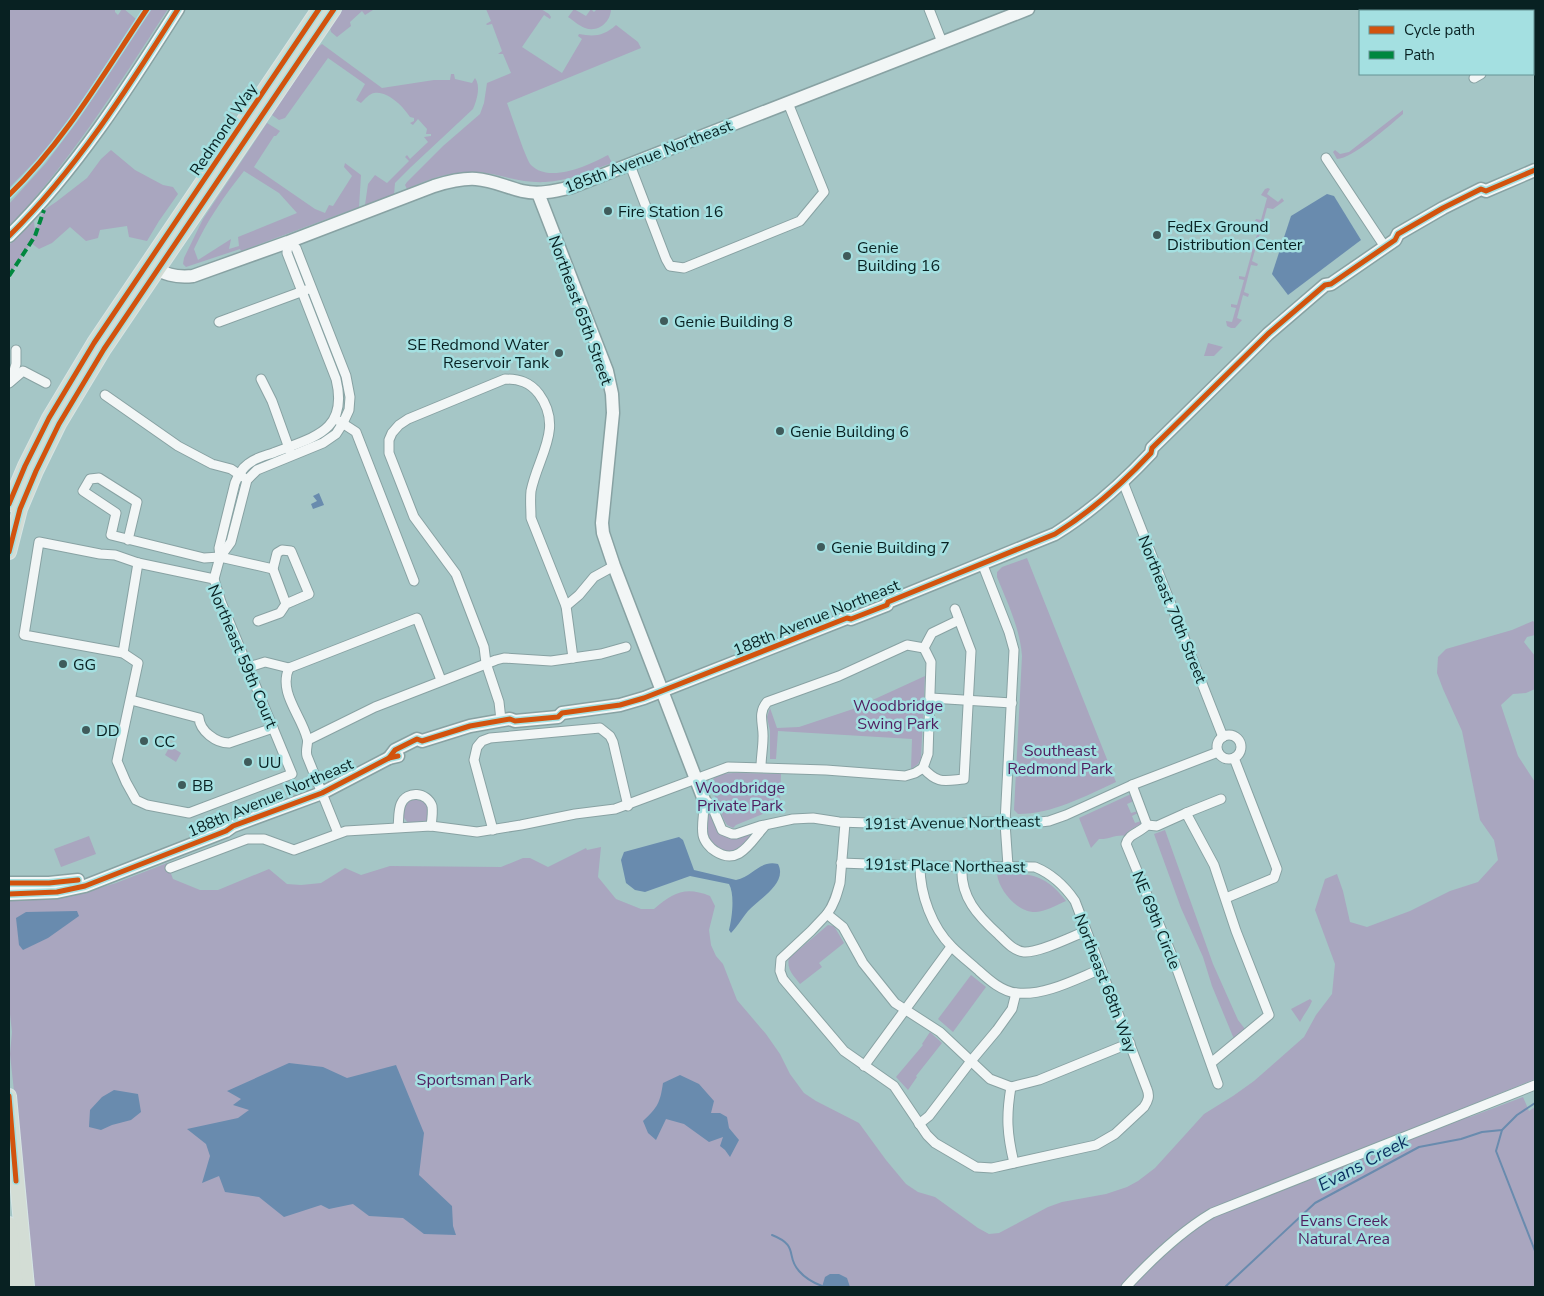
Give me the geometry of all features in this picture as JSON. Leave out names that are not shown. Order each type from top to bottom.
[{"type":"main road","name":"Redmond Way","points":[[153,267],[319,9]]},
{"type":"main road","name":"Redmond Way","points":[[153,267],[334,9]]},
{"type":"main road","points":[[9,504],[25,466],[49,418],[94,343],[153,267]]},
{"type":"main road","points":[[9,552],[20,509],[59,424],[153,267]]},
{"type":"main road","points":[[9,1096],[12,1182],[27,1287]]},
{"type":"main road","points":[[9,1224],[16,1287]]},
{"type":"street","points":[[9,236],[82,152],[117,103],[178,9]]},
{"type":"street","points":[[929,9],[942,42]]},
{"type":"street","name":"185th Avenue Northeast","points":[[153,267],[166,275],[193,276],[434,186],[454,181],[475,178],[523,191],[538,193],[554,192],[572,187],[1028,9]]},
{"type":"street","points":[[630,165],[666,259],[670,266],[684,268],[800,221],[824,192],[788,103]]},
{"type":"street","points":[[1326,158],[1390,243]]},
{"type":"street","name":"188th Avenue Northeast","points":[[9,894],[57,892],[90,885],[226,831],[233,826],[322,793],[389,758],[398,756],[421,744],[422,741],[461,728],[506,720],[515,721],[558,717],[562,713],[620,705],[662,692],[847,618],[851,620],[887,605],[888,602],[1055,534],[1079,519],[1123,482],[1151,453],[1159,450],[1291,323],[1330,291],[1332,284],[1390,243],[1402,239],[1483,196],[1486,190],[1535,170]]},
{"type":"street","name":"Northeast 65th Street","points":[[538,193],[606,371],[612,394],[612,427],[602,523],[603,533],[704,800]]},
{"type":"street","points":[[220,557],[219,548],[239,475],[246,465],[252,461],[323,443],[336,434],[344,423],[349,410],[349,386],[346,376],[288,253],[288,242]]},
{"type":"street","points":[[219,322],[307,290]]},
{"type":"street","points":[[214,579],[220,557],[231,542],[247,480],[257,470],[329,427],[335,418],[339,400],[336,378],[307,290]]},
{"type":"street","points":[[9,383],[13,379],[16,350]]},
{"type":"street","points":[[9,383],[23,371],[46,383]]},
{"type":"street","points":[[261,379],[272,401],[290,451]]},
{"type":"street","points":[[506,720],[486,663],[484,647],[456,574],[414,517],[389,453],[389,440],[398,425],[408,419],[505,379],[515,379],[530,385],[545,402],[550,429],[548,442],[532,490],[531,518],[566,606],[573,658]]},
{"type":"street","points":[[105,395],[178,446],[212,464],[231,469],[247,480]]},
{"type":"street","points":[[335,418],[356,432],[414,581]]},
{"type":"street","name":"Northeast 59th Court","points":[[128,540],[137,502],[99,478],[90,479],[83,491],[116,513],[111,536],[204,558],[220,557],[273,570],[277,553],[282,550],[291,551],[310,594],[286,604],[280,613],[258,621]]},
{"type":"street","name":"Northeast 70th Street","points":[[1123,482],[1223,737]]},
{"type":"street","name":"Northeast 59th Court","points":[[123,653],[24,635],[38,542],[100,554],[115,555],[138,563],[214,579],[221,602],[292,774],[189,813],[147,805],[136,800],[117,761],[131,700]]},
{"type":"street","points":[[138,563],[123,653],[138,663],[131,700],[199,718],[203,730],[224,743],[273,728]]},
{"type":"street","points":[[982,564],[1012,641],[1014,659],[1005,823],[1008,866]]},
{"type":"street","points":[[566,606],[594,577],[614,566]]},
{"type":"street","points":[[273,570],[286,604]]},
{"type":"street","points":[[923,768],[932,778],[941,780],[964,779],[971,651],[955,609]]},
{"type":"street","points":[[249,667],[264,662],[289,668],[417,618],[441,680]]},
{"type":"street","points":[[924,648],[932,633],[959,620]]},
{"type":"street","points":[[761,767],[764,736],[761,717],[764,705],[767,702],[839,676],[907,645],[924,648]]},
{"type":"street","points":[[308,740],[376,706],[486,663],[504,658],[552,661],[601,654],[626,647]]},
{"type":"street","points":[[170,868],[247,839],[264,839],[294,850],[346,831],[431,826],[470,832],[493,830],[576,814],[615,809],[628,806],[728,767],[826,770],[905,776],[915,774],[923,768],[928,754],[932,662],[924,648]]},
{"type":"street","points":[[289,668],[286,676],[286,689],[308,740],[305,750],[338,833]]},
{"type":"street","points":[[931,698],[1012,703]]},
{"type":"street","points":[[493,830],[474,760],[477,747],[482,741],[490,738],[594,727],[600,728],[606,731],[613,742],[628,806]]},
{"type":"street","points":[[1233,736],[1238,740],[1240,750],[1234,758],[1225,758],[1218,752],[1218,743],[1223,737],[1233,736]]},
{"type":"street","name":"191st Avenue Northeast","points":[[704,800],[711,804],[722,830],[736,834],[793,819],[926,824],[1032,823],[1058,818],[1218,752]]},
{"type":"street","points":[[1226,898],[1274,878],[1277,869],[1234,758]]},
{"type":"street","points":[[1132,786],[1147,825]]},
{"type":"street","points":[[398,828],[401,804],[408,796],[413,794],[424,796],[431,804],[431,826]]},
{"type":"street","name":"NE 69th Circle","points":[[1218,1084],[1173,958],[1126,844],[1132,835],[1147,825],[1157,826],[1221,799]]},
{"type":"street","points":[[704,800],[703,835],[709,846],[719,853],[729,856],[744,852],[764,826]]},
{"type":"street","points":[[1186,813],[1214,865],[1236,931],[1269,1015],[1211,1063]]},
{"type":"street","points":[[845,822],[838,892],[827,914],[811,931],[784,954],[780,964],[783,979],[844,1051],[894,1086],[919,1124],[935,1143],[976,1167],[992,1168],[1014,1163],[1008,1140],[1006,1121],[1011,1087]]},
{"type":"street","name":"188th Avenue Northeast","points":[[9,883],[48,884],[87,878],[223,825],[233,826]]},
{"type":"street","name":"191st Place Northeast","points":[[841,863],[962,867],[1035,867],[1048,872]]},
{"type":"street","points":[[920,866],[922,888],[928,908],[936,924],[951,947],[996,985],[1016,993],[1043,991],[1101,969]]},
{"type":"street","points":[[962,867],[961,875],[965,893],[976,913],[1016,950],[1024,952],[1036,951],[1086,931]]},
{"type":"street","name":"Northeast 68th Way","points":[[1014,1163],[1101,1142],[1115,1134],[1144,1107],[1148,1101],[1149,1094],[1075,901],[1068,890],[1048,872]]},
{"type":"street","points":[[827,914],[843,928],[863,964],[895,1003],[940,1032],[990,1079],[1011,1087],[1039,1080],[1130,1043]]},
{"type":"street","points":[[864,1066],[951,947]]},
{"type":"street","points":[[919,1124],[929,1116],[1008,1014],[1012,1008],[1016,993]]},
{"type":"street","points":[[1126,1287],[1190,1227],[1212,1213],[1535,1084]]},
{"type":"green space","points":[[9,9],[115,9],[118,15],[124,9],[136,19],[48,148],[9,188]]},
{"type":"green space","points":[[151,9],[168,9],[113,94],[74,149],[32,202],[9,227],[9,204],[46,163],[79,119]]},
{"type":"green space","points":[[343,9],[373,10],[365,15],[362,11],[350,22],[351,26],[337,37],[331,32],[330,28]]},
{"type":"green space","points":[[486,9],[541,9],[549,14],[550,19],[544,15],[522,47],[562,73],[582,39],[578,36],[579,34],[599,35],[616,25],[638,42],[641,48],[507,103],[529,161],[531,165],[539,170],[548,173],[570,171],[608,155],[612,163],[562,180],[532,182],[481,172],[470,172],[448,174],[427,180],[407,189],[405,185],[407,182],[443,146],[480,114],[487,83],[511,73],[503,54],[498,54],[502,51],[492,24],[486,24],[491,21]]},
{"type":"green space","points":[[574,9],[586,16],[591,9],[594,12],[597,9],[611,9],[609,18],[603,25],[590,29],[581,26],[568,17]]},
{"type":"green space","points":[[322,44],[382,88],[434,80],[450,80],[451,74],[454,74],[455,79],[472,83],[475,78],[477,81],[478,93],[473,109],[395,183],[394,195],[365,205],[368,184],[375,175],[387,183],[409,161],[405,157],[407,155],[410,159],[428,142],[424,137],[431,136],[431,134],[426,134],[427,129],[418,119],[413,125],[410,123],[414,121],[414,118],[410,117],[390,97],[374,93],[361,103],[356,100],[365,84],[328,58],[285,118],[279,120],[272,115],[316,49]]},
{"type":"green space","points":[[1403,110],[1403,114],[1371,141],[1352,154],[1337,159],[1333,152],[1335,150],[1340,154],[1349,152]]},
{"type":"green space","points":[[267,123],[280,131],[274,136],[254,167],[315,209],[325,213],[329,205],[333,206],[352,176],[344,167],[345,163],[361,175],[359,207],[241,251],[240,249],[186,267],[183,264],[184,258],[203,219]],"holes":[[[244,171],[279,193],[297,213],[238,237],[239,246],[229,249],[231,239],[198,260],[194,249],[204,229]]]},
{"type":"green space","points":[[111,150],[135,170],[163,185],[173,187],[178,194],[147,241],[129,237],[127,226],[100,230],[98,238],[86,241],[70,227],[52,243],[39,249],[31,243],[9,276],[9,245],[34,221],[35,231],[44,210],[87,178],[101,159]]},
{"type":"green space","points":[[1268,188],[1270,189],[1267,194],[1278,202],[1282,198],[1284,201],[1273,209],[1267,208],[1261,230],[1267,233],[1260,233],[1252,261],[1258,264],[1257,266],[1251,265],[1244,292],[1249,294],[1248,297],[1243,295],[1237,318],[1242,320],[1235,328],[1231,328],[1227,326],[1226,321],[1232,322],[1236,308],[1231,307],[1231,304],[1237,305],[1244,280],[1239,279],[1239,276],[1245,277],[1252,252],[1247,250],[1247,248],[1253,249],[1260,223],[1255,221],[1256,219],[1261,220],[1267,198],[1261,195]]},
{"type":"green space","points":[[1208,343],[1223,347],[1214,356],[1204,356]]},
{"type":"green space","name":"Southeast Redmond Park","points":[[1027,558],[1116,782],[1056,808],[1018,814],[1014,810],[1022,656],[1016,625],[997,577],[997,572],[1002,567]]},
{"type":"green space","name":"Sportsman Park","points":[[1533,621],[1535,623],[1535,635],[1527,637],[1524,642],[1535,656],[1535,689],[1526,693],[1513,694],[1501,705],[1518,756],[1535,782],[1535,1079],[1466,1107],[1470,1117],[1523,1097],[1529,1111],[1535,1107],[1535,1287],[35,1287],[10,1054],[12,1032],[9,1005],[9,901],[68,897],[116,883],[167,863],[173,879],[200,890],[218,890],[269,869],[287,884],[301,885],[321,883],[345,868],[361,875],[390,866],[501,867],[523,858],[530,858],[548,867],[586,848],[587,850],[601,847],[598,877],[616,899],[641,909],[654,909],[673,895],[680,893],[693,892],[710,896],[715,906],[709,930],[711,945],[716,956],[723,964],[737,1000],[766,1034],[804,1093],[859,1123],[906,1184],[918,1192],[935,1197],[989,1234],[999,1233],[1048,1207],[1062,1202],[1106,1194],[1138,1181],[1155,1168],[1204,1114],[1254,1081],[1304,1037],[1316,1015],[1332,994],[1335,964],[1315,910],[1325,879],[1337,874],[1350,922],[1367,927],[1410,911],[1450,891],[1478,882],[1498,860],[1494,840],[1480,820],[1462,731],[1437,673],[1438,657],[1446,649],[1512,630]]},
{"type":"green space","name":"Woodbridge Swing Park","points":[[925,676],[921,758],[918,764],[911,769],[912,739],[778,731],[776,759],[770,759],[770,731],[767,717],[770,708],[777,728],[799,727],[853,709]]},
{"type":"green space","points":[[170,746],[181,753],[176,762],[165,755]]},
{"type":"green space","name":"Woodbridge Private Park","points":[[737,773],[781,774],[780,805],[733,828],[727,825],[724,820],[710,784],[718,776]]},
{"type":"green space","points":[[1131,794],[1134,801],[1127,804],[1131,813],[1138,811],[1138,813],[1132,816],[1135,823],[1141,821],[1141,824],[1130,830],[1125,836],[1099,839],[1091,848],[1079,818]]},
{"type":"green space","points":[[415,798],[423,800],[428,807],[428,822],[409,824],[404,818],[404,808],[410,800]]},
{"type":"green space","points":[[706,802],[721,831],[756,831],[747,844],[733,853],[718,850],[706,837]]},
{"type":"green space","points":[[1165,830],[1213,964],[1238,1020],[1245,1029],[1234,1039],[1212,986],[1203,957],[1181,908],[1154,834]]},
{"type":"green space","points":[[89,836],[96,854],[61,867],[54,849]]},
{"type":"green space","points":[[997,874],[1028,875],[1044,880],[1066,901],[1036,912],[1023,909],[1005,894]]},
{"type":"green space","points":[[828,925],[834,926],[844,943],[819,963],[822,967],[800,984],[790,969],[789,958]]},
{"type":"green space","points":[[971,975],[986,987],[953,1032],[938,1019]]},
{"type":"green space","points":[[1310,999],[1312,1001],[1311,1004],[1300,1022],[1291,1009]]},
{"type":"green space","points":[[930,1032],[942,1043],[916,1076],[908,1090],[896,1077],[923,1045]]},
{"type":"water","points":[[1327,194],[1334,196],[1361,240],[1288,295],[1272,274],[1291,216]]},
{"type":"water","points":[[319,493],[324,505],[313,509],[311,504],[317,501],[313,496]]},
{"type":"water","points":[[679,837],[683,840],[694,870],[736,880],[766,864],[778,864],[780,871],[776,884],[748,911],[731,933],[729,930],[732,900],[729,884],[690,876],[645,892],[635,890],[626,883],[621,860],[624,852]]},
{"type":"water","points":[[77,911],[79,916],[48,938],[23,950],[19,945],[16,918],[26,912]]},
{"type":"water","points":[[289,1063],[323,1067],[347,1078],[396,1065],[424,1133],[419,1175],[452,1206],[453,1226],[456,1235],[424,1234],[403,1218],[369,1216],[353,1204],[329,1209],[321,1205],[284,1217],[259,1197],[225,1192],[219,1176],[202,1183],[210,1156],[206,1144],[187,1129],[238,1118],[249,1110],[233,1105],[241,1099],[227,1091]]},
{"type":"water","points":[[680,1075],[699,1084],[714,1101],[711,1113],[720,1113],[727,1117],[729,1128],[739,1140],[730,1157],[720,1146],[723,1137],[709,1142],[684,1124],[666,1119],[656,1140],[648,1133],[643,1121],[658,1104],[663,1083]]},
{"type":"water","points":[[114,1090],[138,1094],[141,1112],[131,1120],[101,1130],[89,1127],[90,1110],[102,1097]]},
{"type":"water","points":[[830,1274],[839,1274],[847,1278],[850,1287],[822,1287],[825,1277]]},
{"type":"waterway","name":"Evans Creek","points":[[1225,1287],[1315,1203],[1419,1147],[1461,1139],[1482,1132],[1502,1130],[1517,1115],[1535,1103]]},
{"type":"waterway","points":[[1502,1130],[1496,1151],[1535,1251]]},
{"type":"waterway","points":[[772,1235],[781,1239],[789,1247],[795,1266],[801,1274],[822,1286]]},
{"type":"marked path","points":[[9,276],[35,236],[44,210]]},
{"type":"cycle path","points":[[9,195],[66,129],[147,9]]},
{"type":"cycle path","points":[[9,236],[57,184],[79,156],[140,69],[178,9]]},
{"type":"cycle path","points":[[9,504],[25,466],[49,418],[94,343],[319,9]]},
{"type":"cycle path","points":[[9,552],[20,509],[59,424],[104,349],[334,9]]},
{"type":"cycle path","points":[[389,758],[395,750],[417,739],[422,741],[470,726],[510,719],[515,721],[558,717],[562,713],[620,705],[644,698],[847,618],[851,619],[887,605],[888,602],[1055,534],[1082,516],[1129,476],[1151,453],[1152,448],[1268,334],[1325,285],[1331,284],[1395,240],[1398,234],[1443,208],[1481,189],[1486,191],[1535,170]]},
{"type":"cycle path","points":[[9,894],[57,892],[85,886],[226,831],[233,826],[322,793],[389,758],[398,756]]},
{"type":"cycle path","points":[[9,883],[49,883],[78,880]]},
{"type":"cycle path","points":[[9,1096],[16,1181]]},
{"type":"place","name":"Fire Station 16","points":[[608,211]]},
{"type":"place","name":"FedEx Ground Distribution Center","points":[[1157,235]]},
{"type":"place","name":"Genie Building 16","points":[[847,256]]},
{"type":"place","name":"Genie Building 8","points":[[664,321]]},
{"type":"place","name":"SE Redmond Water Reservoir Tank","points":[[559,353]]},
{"type":"place","name":"Genie Building 6","points":[[780,431]]},
{"type":"place","name":"Genie Building 7","points":[[821,547]]},
{"type":"place","name":"GG","points":[[63,664]]},
{"type":"place","name":"DD","points":[[86,730]]},
{"type":"place","name":"CC","points":[[144,741]]},
{"type":"place","name":"UU","points":[[248,762]]},
{"type":"place","name":"BB","points":[[182,785]]},
{"type":"park label","name":"Evans Creek Natural Area","points":[[1344,1229]]}]
